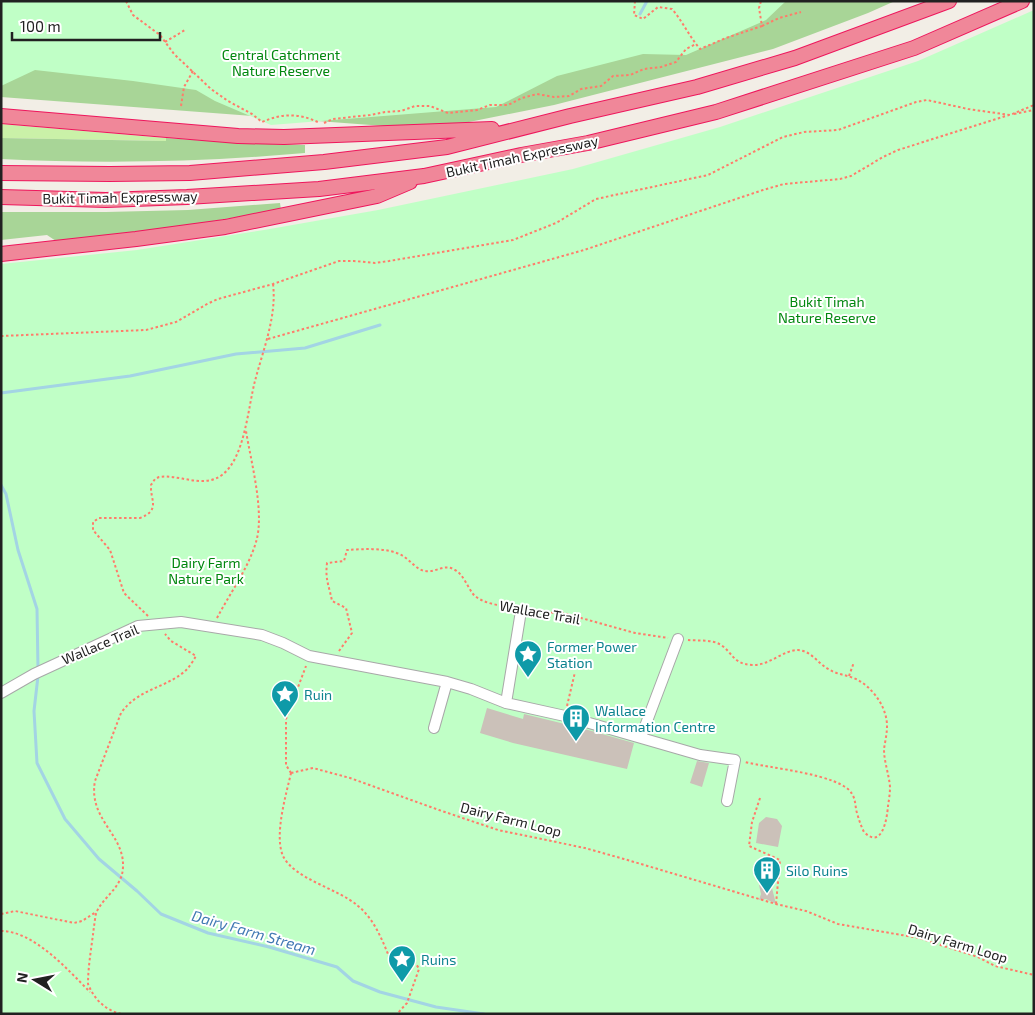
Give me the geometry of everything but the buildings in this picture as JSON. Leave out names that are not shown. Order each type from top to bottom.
[{"type":"highway","name":"Bukit Timah Expressway","points":[[1,172],[190,173],[324,162],[447,147],[697,87],[813,52],[948,1]]},
{"type":"highway","name":"Bukit Timah Expressway","points":[[1,197],[106,200],[187,198],[319,189],[424,176],[588,143],[716,112],[914,48],[1022,1]]},
{"type":"highway","points":[[1,116],[238,136],[284,137],[520,128]]},
{"type":"highway","points":[[1,254],[225,227],[377,196],[424,176]]},
{"type":"lane","points":[[506,704],[521,611]]},
{"type":"lane","name":"Wallace Trail","points":[[1,693],[38,672],[138,626],[181,622],[262,635],[309,656],[446,682],[470,689],[506,704],[565,716],[700,754],[735,760]]},
{"type":"lane","points":[[641,737],[678,639]]},
{"type":"lane","points":[[434,728],[446,682]]},
{"type":"lane","points":[[727,801],[735,760]]},
{"type":"path","points":[[126,1],[133,15],[160,35],[174,54],[211,89],[262,122],[276,116],[290,115],[307,116],[322,124],[333,119],[401,111],[415,106],[430,106],[448,113],[462,110],[477,110],[490,105],[508,106],[522,98],[537,94],[554,97],[569,96],[581,89],[601,86],[612,76],[630,74],[676,62],[686,49],[696,44]]},
{"type":"path","points":[[635,1],[634,15],[643,19],[658,7],[672,9],[684,24],[690,38],[700,49],[779,18],[800,12]]},
{"type":"path","points":[[761,1],[759,8],[762,26]]},
{"type":"path","points":[[165,42],[185,30]]},
{"type":"path","points":[[181,106],[184,87],[193,71]]},
{"type":"path","points":[[1,336],[146,330],[176,322],[218,299],[273,284],[339,261],[375,263],[513,240],[556,223],[596,199],[708,175],[783,137],[804,132],[838,130],[916,102],[927,100],[968,109],[1010,114],[1034,110]]},
{"type":"path","points":[[266,340],[584,250],[784,184],[840,179],[851,176],[898,150],[1034,105]]},
{"type":"path","points":[[1,914],[15,911],[74,923],[82,921],[96,912],[116,887],[121,877],[123,856],[119,846],[101,819],[94,800],[93,790],[95,781],[121,713],[128,703],[137,696],[166,683],[186,671],[196,656],[171,641],[124,593],[110,550],[93,530],[93,522],[99,518],[140,518],[150,513],[154,503],[151,485],[155,478],[185,478],[198,482],[211,480],[223,474],[236,456],[245,429],[254,384],[266,340],[274,296],[273,284]]},
{"type":"path","points":[[212,627],[231,596],[249,560],[260,524],[245,429]]},
{"type":"path","name":"Wallace Trail","points":[[334,662],[341,647],[352,633],[346,608],[332,601],[325,578],[328,562],[344,561],[347,550],[367,548],[401,555],[421,570],[426,571],[441,567],[454,569],[459,572],[474,595],[480,600],[521,611],[563,613],[635,633],[714,642],[721,645],[740,663],[762,664],[788,652],[803,651],[810,654],[833,672],[859,680],[880,701],[885,713],[887,726],[884,750],[890,789],[888,812],[880,835],[876,837],[870,836],[864,832],[856,812],[853,795],[845,788],[824,778],[735,760]]},
{"type":"path","points":[[309,656],[286,719],[286,765],[291,773],[280,838],[283,856],[292,868],[357,904],[370,917],[388,954],[405,956],[417,965],[418,969],[407,1003],[397,1014]]},
{"type":"path","points":[[848,676],[854,662]]},
{"type":"path","points":[[565,716],[575,672]]},
{"type":"path","name":"Dairy Farm Loop","points":[[291,773],[313,768],[350,778],[490,827],[593,850],[776,904],[806,911],[838,924],[919,938],[978,957],[995,966],[1034,975]]},
{"type":"path","points":[[760,798],[752,822],[749,846],[780,860],[776,904]]},
{"type":"path","points":[[92,994],[88,984],[88,973],[96,912]]},
{"type":"path","points":[[1,930],[22,934],[62,963],[99,1003],[121,1014]]},
{"type":"green space","name":"Central Catchment Nature Reserve","points":[[1,1],[895,1],[773,49],[554,105],[464,123],[411,128],[1,97]]},
{"type":"green space","name":"Central Catchment Nature Reserve","points":[[1,1],[786,1],[766,20],[686,55],[643,54],[557,76],[496,107],[271,125],[215,101],[196,90],[35,70],[1,86]]},
{"type":"green space","points":[[1034,10],[1034,1014],[1,1014],[1,264],[137,250],[264,230],[378,210],[573,169],[720,127],[918,61]]},
{"type":"green space","points":[[1,124],[166,138],[167,141],[1,138]]},
{"type":"green space","points":[[1,138],[166,141],[166,138],[305,145],[305,153],[153,161],[1,159]]},
{"type":"green space","points":[[280,203],[281,210],[134,234],[56,241],[47,235],[1,240],[1,212],[188,210]]},
{"type":"waterway","points":[[640,14],[647,1]]},
{"type":"waterway","points":[[1,393],[130,376],[236,354],[305,348],[380,325]]},
{"type":"waterway","name":"Dairy Farm Stream","points":[[1,485],[6,494],[18,550],[37,609],[38,669]]},
{"type":"waterway","name":"Dairy Farm Stream","points":[[38,676],[34,711],[37,763],[65,819],[99,859],[161,914],[208,933],[269,947],[337,967],[353,981],[380,992],[436,1007],[484,1014]]},
{"type":"place","name":"Former Power Station","points":[[528,678]]},
{"type":"place","name":"Ruin","points":[[285,718]]},
{"type":"place","name":"Wallace Information Centre","points":[[576,742]]},
{"type":"place","name":"Silo Ruins","points":[[767,894]]},
{"type":"place","name":"Ruins","points":[[402,983]]},
{"type":"park label","name":"Bukit Timah Nature Reserve","points":[[827,310]]},
{"type":"park label","name":"Dairy Farm Nature Park","points":[[206,570]]}]
